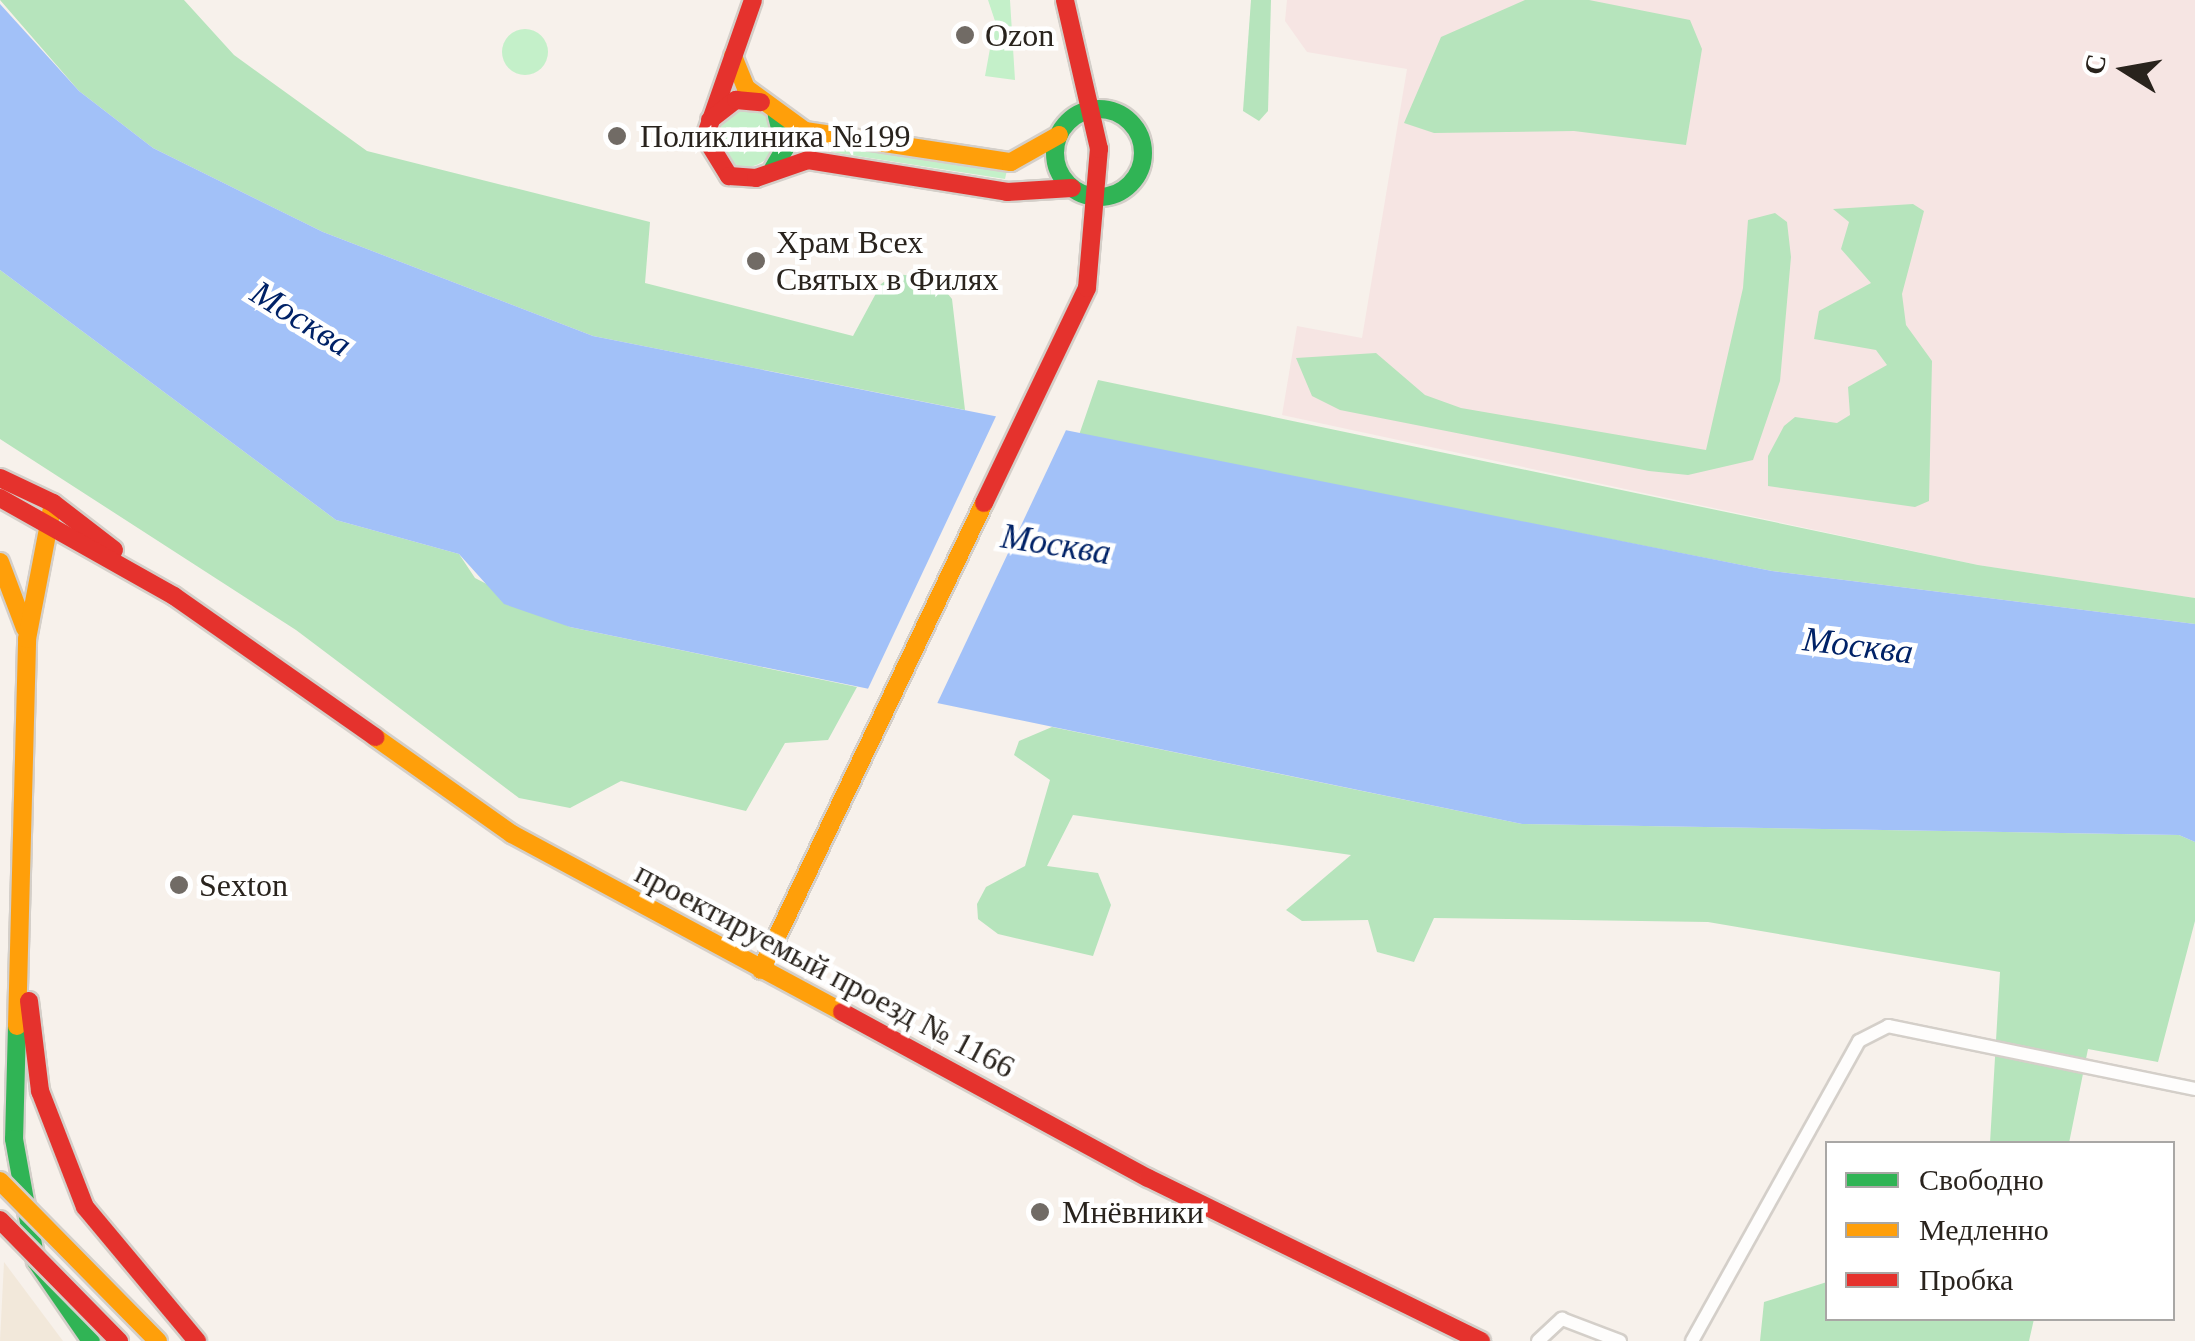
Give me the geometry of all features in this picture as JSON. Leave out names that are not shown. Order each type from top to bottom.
[{"type":"street","points":[[733,50],[739,80],[771,109],[804,131],[1011,162],[1059,135],[1094,109],[1121,115],[1142,148],[1129,185],[1101,197],[1072,188],[1006,192],[808,160],[747,180],[720,172],[706,148],[707,126],[733,50],[753,0]]},
{"type":"street","points":[[761,970],[864,770],[1059,358],[1088,288],[1101,197],[1094,109],[1064,0]]},
{"type":"street","points":[[707,126],[736,100],[771,109],[785,136],[772,169]]},
{"type":"street","points":[[1059,135],[1056,162],[1072,188]]},
{"type":"street","points":[[0,478],[50,512],[27,639],[19,1197],[36,1260],[91,1341]]},
{"type":"street","name":"проектируемый проезд № 1166","points":[[0,498],[50,512],[512,834],[1163,1185],[1481,1341]]},
{"type":"street","points":[[0,562],[27,639]]},
{"type":"street","points":[[25,956],[40,1090],[64,1162],[110,1247],[197,1341]]},
{"type":"street","points":[[1692,1341],[1859,1040],[1888,1026],[2195,1090]]},
{"type":"street","points":[[0,1181],[158,1341]]},
{"type":"street","points":[[0,1220],[119,1341]]},
{"type":"street","points":[[1538,1341],[1562,1319],[1620,1341]]},
{"type":"shaded area","points":[[1287,0],[2195,0],[2195,598],[1978,565],[1282,415],[1297,326],[1362,338],[1407,69],[1307,52],[1285,21]]},
{"type":"shaded area","points":[[4,1262],[63,1341],[0,1341]]},
{"type":"green space","points":[[0,0],[184,0],[234,55],[367,151],[650,222],[645,283],[853,336],[881,284],[895,274],[935,278],[952,299],[965,410],[593,336],[323,232],[153,148],[79,91]]},
{"type":"green space","points":[[988,0],[1010,0],[1015,80],[985,76],[995,21]]},
{"type":"green space","points":[[1251,0],[1271,0],[1268,111],[1259,121],[1243,111]]},
{"type":"green space","points":[[1525,0],[1589,0],[1690,20],[1702,49],[1686,145],[1574,131],[1434,133],[1404,123],[1441,37]]},
{"type":"green space","points":[[525,29],[541,36],[548,52],[541,68],[525,75],[509,68],[502,52],[509,36]]},
{"type":"green space","points":[[746,109],[767,117],[775,138],[767,159],[746,167],[725,159],[717,138],[725,117]]},
{"type":"green space","points":[[833,143],[1007,170],[1005,179],[831,152]]},
{"type":"green space","points":[[1913,204],[1924,211],[1902,294],[1906,325],[1932,361],[1929,501],[1915,507],[1768,486],[1768,456],[1784,426],[1795,417],[1837,423],[1850,415],[1848,387],[1887,365],[1876,350],[1814,339],[1819,311],[1871,283],[1841,249],[1849,222],[1833,209]]},
{"type":"green space","points":[[1775,213],[1787,222],[1791,257],[1780,381],[1753,460],[1688,475],[1649,471],[1340,410],[1312,396],[1296,358],[1376,353],[1425,395],[1461,408],[1706,450],[1743,288],[1748,220]]},
{"type":"green space","points":[[0,270],[336,520],[459,554],[475,578],[570,627],[857,687],[828,740],[785,743],[746,811],[621,781],[570,808],[519,798],[296,630],[0,439]]},
{"type":"green space","points":[[1098,380],[1978,565],[2195,598],[2195,624],[1772,571],[1079,435]]},
{"type":"green space","points":[[1052,727],[1522,824],[2179,835],[2195,842],[2195,921],[2158,1062],[2088,1049],[2069,1141],[1990,1141],[2000,972],[1708,922],[1434,918],[1414,962],[1377,952],[1368,920],[1302,921],[1286,910],[1351,855],[1073,815],[1047,866],[1098,873],[1111,905],[1093,956],[998,934],[978,919],[977,904],[986,887],[1025,866],[1050,780],[1014,755],[1019,741]]},
{"type":"green space","points":[[1825,1283],[1825,1321],[2034,1321],[2029,1341],[1760,1341],[1764,1302]]},
{"type":"water","name":"Москва","points":[[0,4],[79,91],[153,148],[323,232],[593,336],[1772,571],[2195,624],[2195,842],[2179,835],[1522,824],[570,627],[504,604],[459,554],[336,520],[0,270]]},
{"type":"pier","points":[[998,412],[1067,428],[935,708],[866,693]]},
{"type":"traffic: fast","points":[[1099,109],[1116,112],[1130,122],[1140,136],[1143,153],[1140,170],[1130,184],[1116,194],[1099,197],[1082,194],[1068,184],[1058,170],[1055,153],[1058,136],[1068,122],[1082,112],[1099,109]]},
{"type":"traffic: fast","points":[[773,169],[785,148],[777,115]]},
{"type":"traffic: fast","points":[[17,1026],[14,1139],[36,1261],[91,1341]]},
{"type":"traffic: slow","points":[[733,56],[746,88],[805,131],[1011,162],[1059,135]]},
{"type":"traffic: slow","points":[[17,1026],[27,639],[53,503]]},
{"type":"traffic: slow","points":[[761,970],[984,503]]},
{"type":"traffic: slow","points":[[0,562],[25,628]]},
{"type":"traffic: slow","points":[[375,737],[512,834],[842,1012]]},
{"type":"traffic: slow","points":[[0,1181],[158,1341]]},
{"type":"traffic: jam","points":[[753,0],[705,137],[729,176],[756,178],[808,160],[1007,192],[1072,188]]},
{"type":"traffic: jam","points":[[984,503],[1087,288],[1099,149],[1065,0]]},
{"type":"traffic: jam","points":[[710,120],[736,100],[761,102]]},
{"type":"traffic: jam","points":[[0,478],[53,503],[114,550]]},
{"type":"traffic: jam","points":[[0,498],[174,596],[375,737]]},
{"type":"traffic: jam","points":[[29,1001],[40,1091],[85,1207],[197,1341]]},
{"type":"traffic: jam","points":[[842,1012],[1148,1178],[1481,1341]]},
{"type":"traffic: jam","points":[[0,1220],[119,1341]]},
{"type":"place","name":"Ozon","points":[[965,35]]},
{"type":"place","name":"Поликлиника №199","points":[[617,136]]},
{"type":"place","name":"Храм Всех Святых в Филях","points":[[756,261]]},
{"type":"place","name":"Sexton","points":[[179,885]]},
{"type":"place","name":"Мнёвники","points":[[1040,1212]]}]
